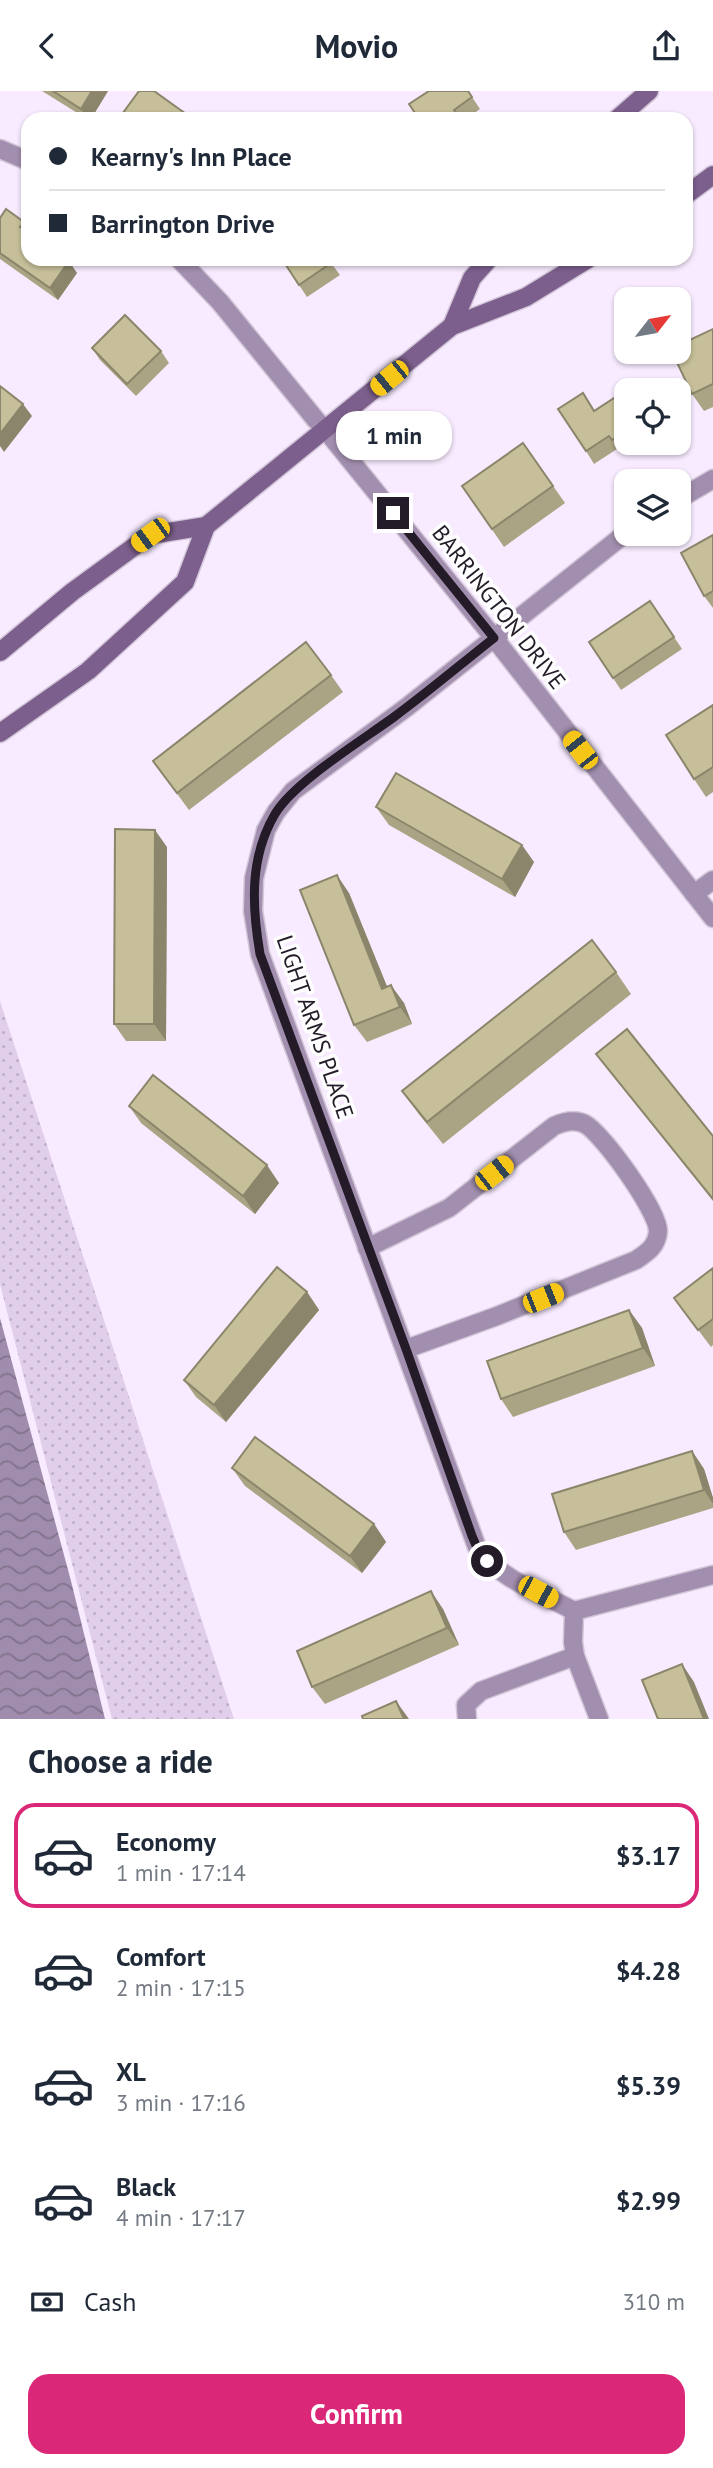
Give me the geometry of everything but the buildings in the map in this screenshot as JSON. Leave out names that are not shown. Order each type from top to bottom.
[{"type":"street","points":[[625,112],[649,91]]},
{"type":"street","points":[[0,149],[21,158]]},
{"type":"street","points":[[693,190],[713,175]]},
{"type":"street","name":"BARRINGTON DRIVE","points":[[186,266],[220,302],[326,429],[713,918]]},
{"type":"street","points":[[452,326],[472,278],[483,266]]},
{"type":"street","points":[[0,652],[72,592],[150,535],[206,526],[452,326],[526,296],[576,266]]},
{"type":"street","points":[[691,492],[713,479]]},
{"type":"street","points":[[0,733],[89,671],[185,582],[206,526]]},
{"type":"street","name":"LIGHT ARMS PLACE","points":[[574,1611],[503,1574],[478,1550],[260,954],[253,911],[254,878],[266,830],[293,791],[407,707],[614,543]]},
{"type":"street","points":[[694,894],[713,880]]},
{"type":"street","points":[[367,1248],[449,1208],[564,1121],[585,1124],[597,1135],[640,1191],[657,1220],[656,1242],[636,1260],[406,1349]]},
{"type":"street","points":[[599,1719],[575,1656],[574,1611],[713,1575]]},
{"type":"street","points":[[467,1719],[466,1705],[481,1692],[575,1656]]},
{"type":"shaded area","points":[[0,1001],[234,1719],[112,1719],[0,1284]]},
{"type":"water","points":[[0,1318],[71,1581],[105,1719],[0,1719]]},
{"type":"route","points":[[393,513],[494,638],[407,707],[293,791],[266,830],[254,878],[253,911],[260,954],[472,1536],[487,1561]]}]
